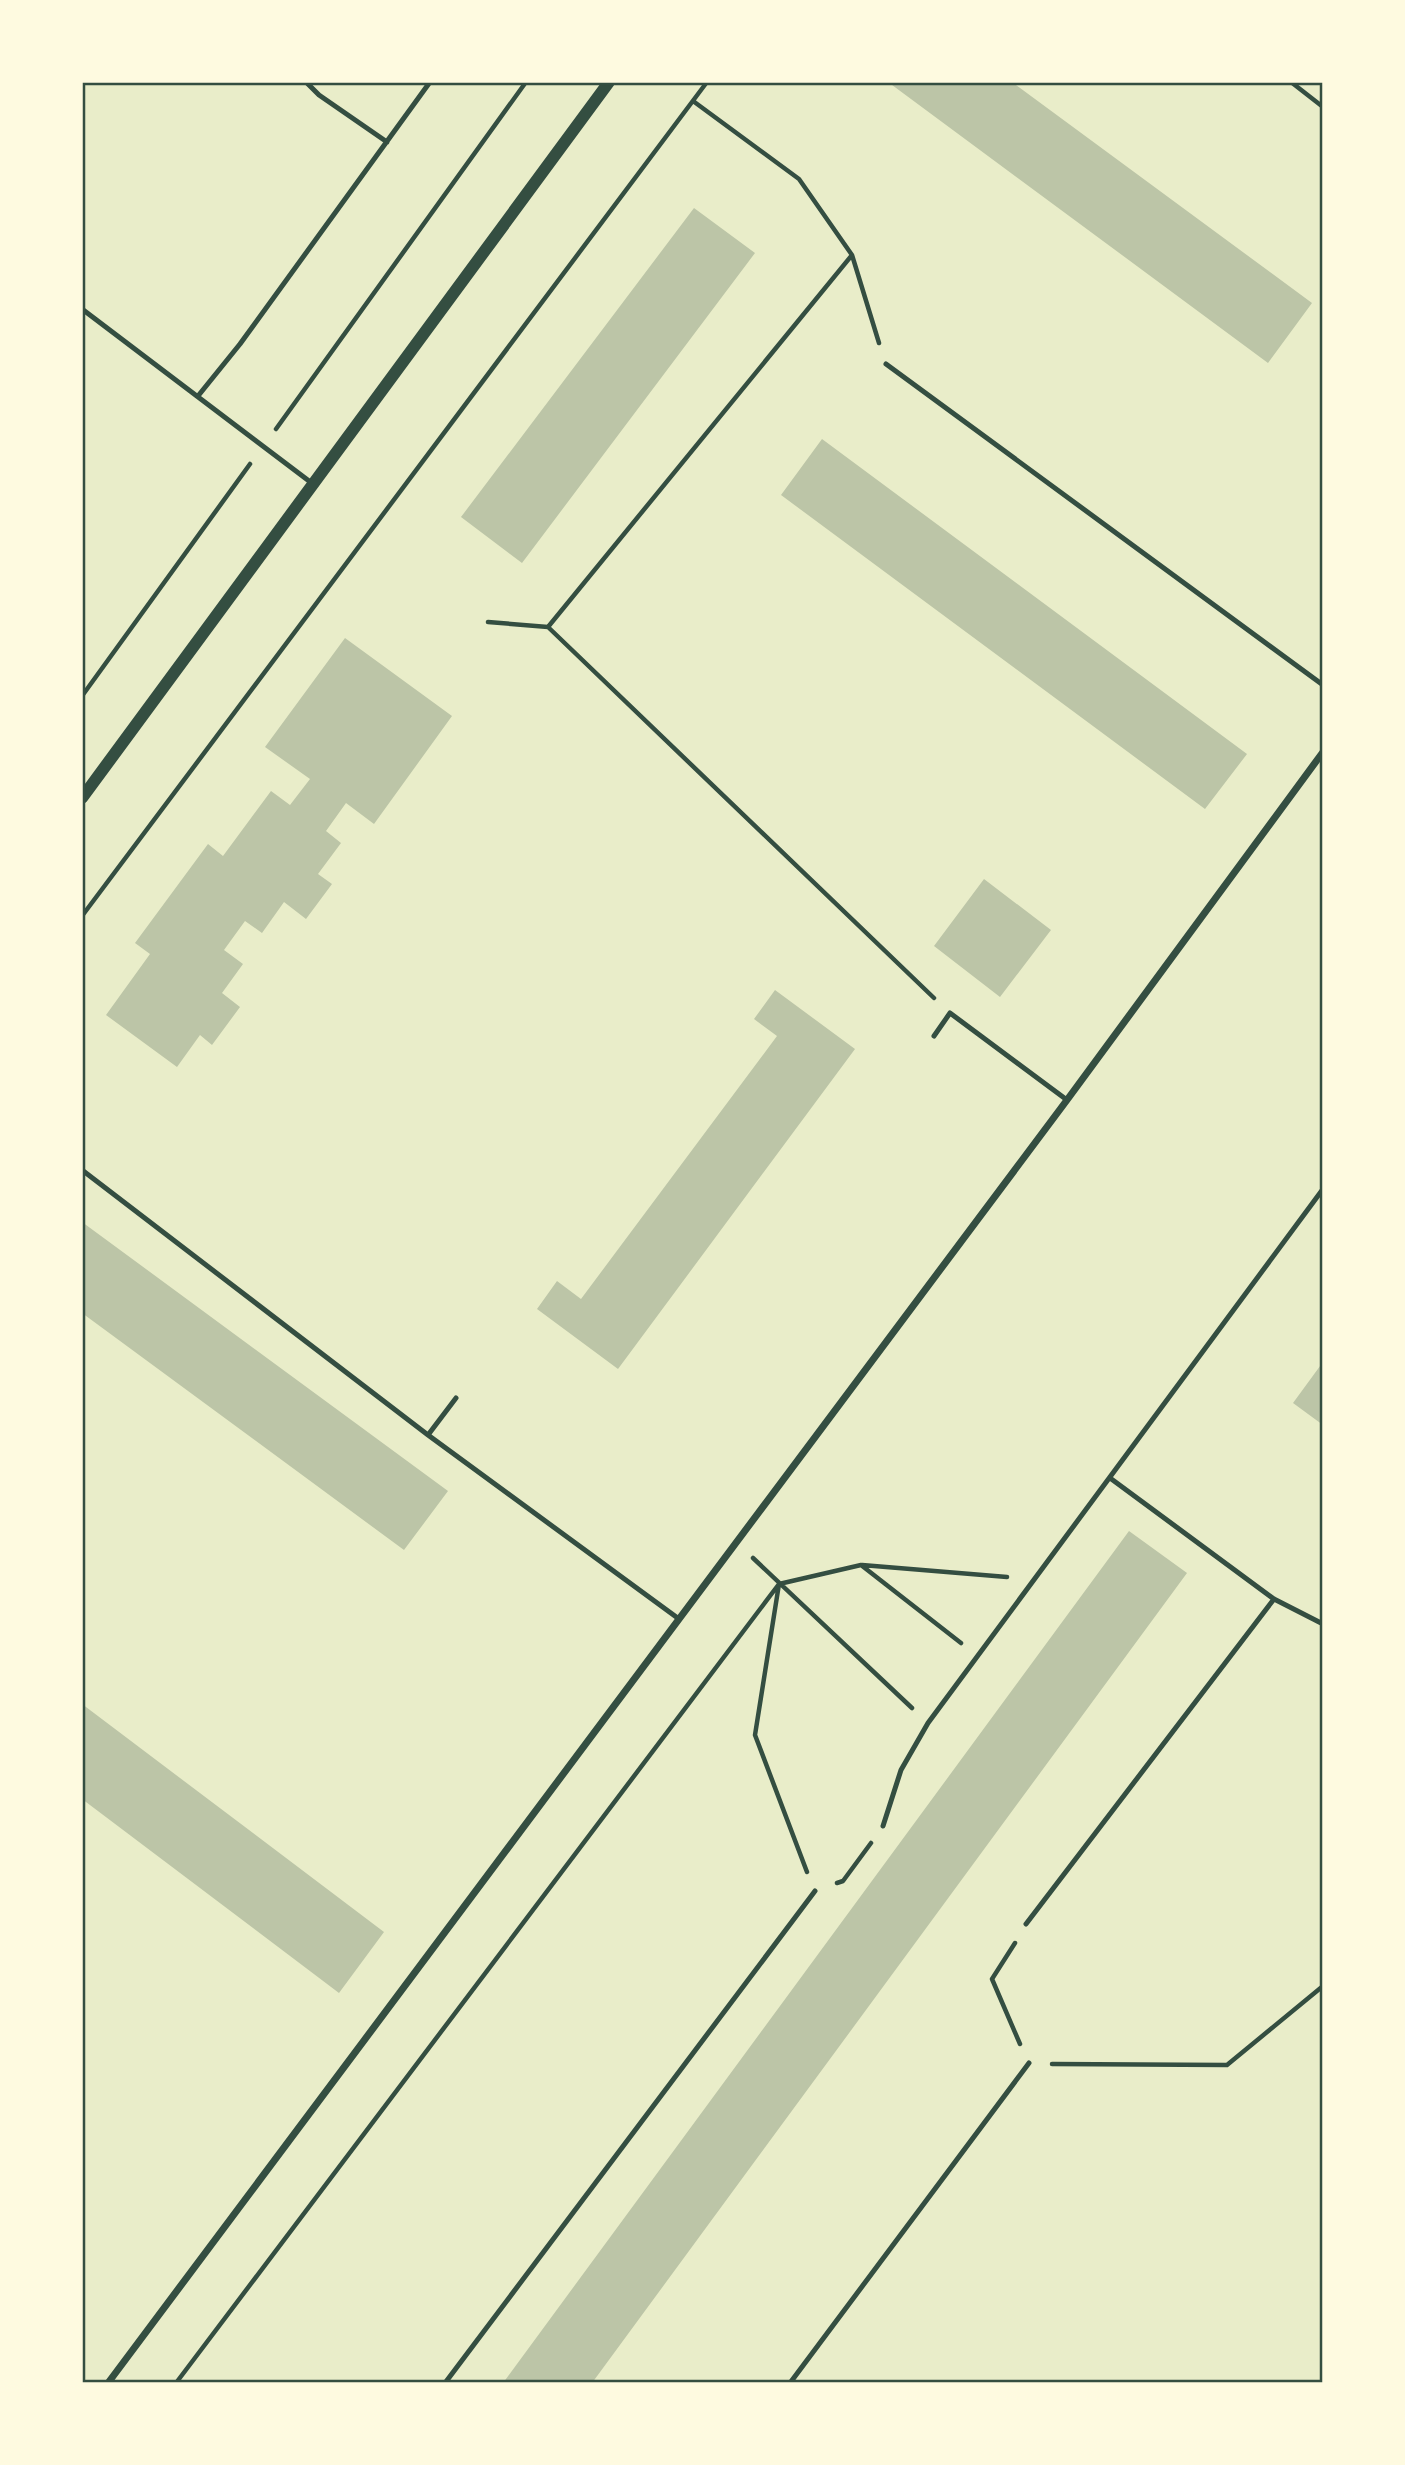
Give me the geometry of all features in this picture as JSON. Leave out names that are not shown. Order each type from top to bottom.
[{"type":"street","points":[[82,798],[608,82]]},
{"type":"street","points":[[108,2383],[1067,1100],[1323,752]]},
{"type":"lane","points":[[306,82],[319,95],[387,142]]},
{"type":"lane","points":[[198,396],[240,344],[430,82]]},
{"type":"lane","points":[[82,309],[313,484]]},
{"type":"lane","points":[[886,363],[1323,685]]},
{"type":"lane","points":[[934,1036],[950,1013],[1067,1100]]},
{"type":"lane","points":[[82,1170],[428,1435],[679,1619]]},
{"type":"lane","points":[[883,1826],[901,1770],[928,1723],[1323,1189]]},
{"type":"lane","points":[[428,1435],[456,1398]]},
{"type":"lane","points":[[1110,1478],[1274,1599],[1323,1625]]},
{"type":"lane","points":[[1026,1924],[1274,1599]]},
{"type":"lane","points":[[444,2383],[815,1891]]},
{"type":"lane","points":[[790,2383],[1028,2063]]},
{"type":"path","points":[[82,916],[707,82]]},
{"type":"path","points":[[1291,82],[1323,107]]},
{"type":"path","points":[[82,696],[523,84]]},
{"type":"path","points":[[693,101],[799,179],[852,255],[886,363]]},
{"type":"path","points":[[548,627],[852,255]]},
{"type":"path","points":[[488,622],[548,627],[950,1013]]},
{"type":"path","points":[[745,1551],[928,1723]]},
{"type":"path","points":[[861,1565],[978,1656]]},
{"type":"path","points":[[176,2383],[779,1584],[861,1565],[1035,1580]]},
{"type":"path","points":[[779,1584],[755,1735],[815,1891]]},
{"type":"path","points":[[843,1881],[883,1826]]},
{"type":"path","points":[[1026,1924],[992,1979],[1028,2063],[1227,2065],[1323,1986]]},
{"type":"building","points":[[888,82],[1012,82],[1312,303],[1268,363]]},
{"type":"building","points":[[694,208],[755,253],[522,563],[461,517]]},
{"type":"building","points":[[822,439],[1247,754],[1205,809],[781,495]]},
{"type":"building","points":[[345,638],[452,716],[374,824],[346,803],[326,831],[341,843],[318,874],[332,884],[306,919],[284,902],[262,933],[245,921],[224,950],[243,964],[222,993],[240,1007],[212,1045],[200,1035],[177,1067],[106,1015],[150,954],[135,943],[208,844],[223,856],[271,791],[290,805],[310,779],[265,747]]},
{"type":"building","points":[[984,879],[1051,930],[1000,997],[934,946]]},
{"type":"building","points":[[775,990],[855,1049],[618,1369],[537,1309],[557,1281],[581,1299],[777,1036],[754,1019]]},
{"type":"building","points":[[82,1222],[448,1491],[404,1550],[82,1313]]},
{"type":"building","points":[[1323,1362],[1323,1425],[1293,1403]]},
{"type":"building","points":[[1129,1531],[1187,1573],[592,2383],[503,2383]]},
{"type":"building","points":[[82,1704],[384,1932],[339,1993],[82,1799]]}]
